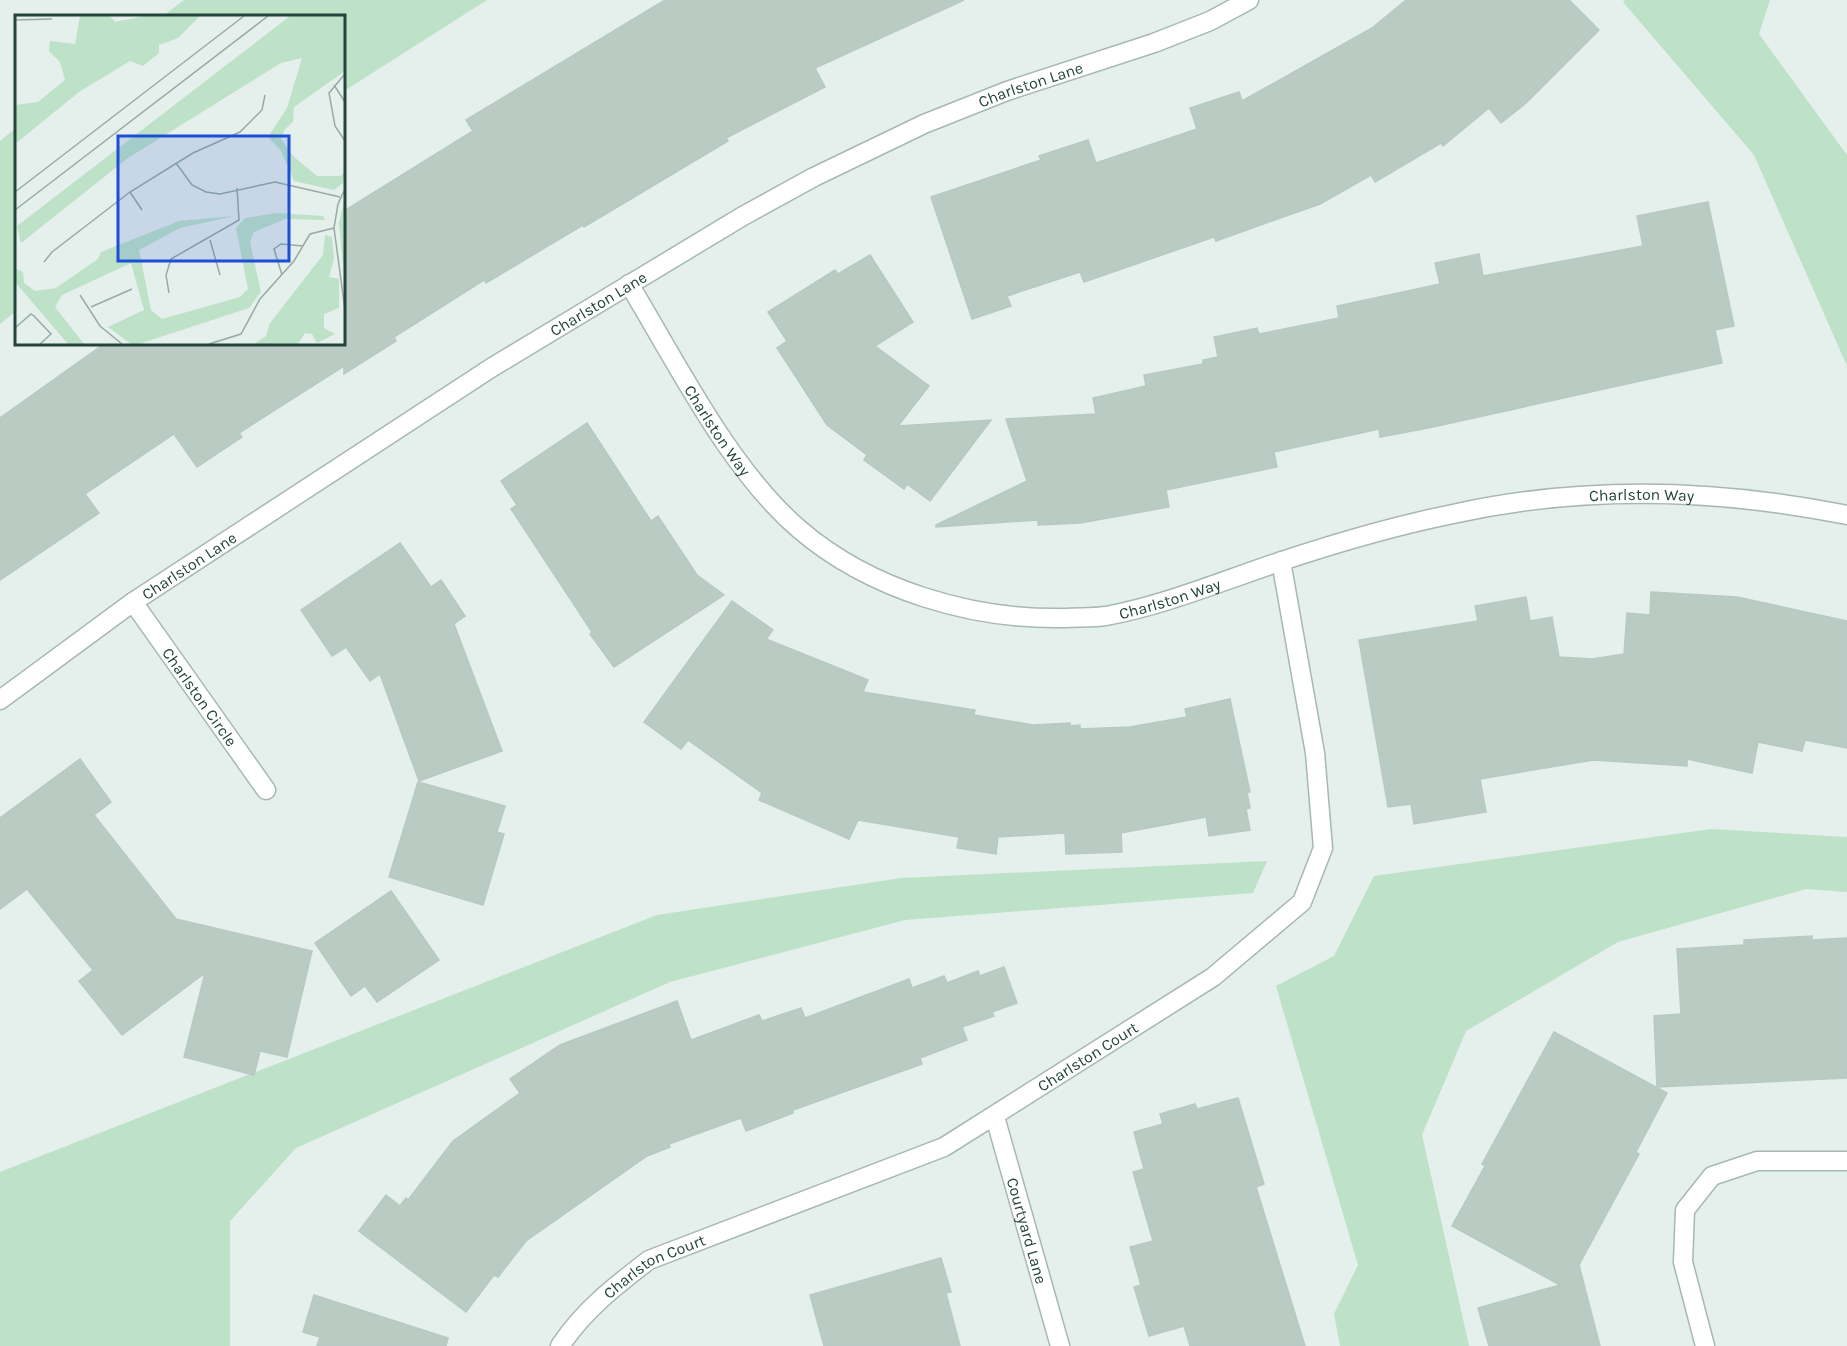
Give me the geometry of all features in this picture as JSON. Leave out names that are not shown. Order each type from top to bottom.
[{"type":"street","name":"Charlston Lane","points":[[0,700],[133,602],[491,368],[629,284],[814,177],[924,124],[1008,91],[1154,43],[1210,21],[1249,0]]},
{"type":"street","name":"Charlston Way","points":[[629,284],[711,420],[757,486],[799,529],[848,563],[896,587],[947,604],[994,613],[1043,618],[1103,617],[1177,598],[1281,561],[1370,534],[1455,513],[1531,500],[1612,494],[1693,494],[1780,501],[1847,515]]},
{"type":"street","name":"Charlston Court","points":[[560,1346],[574,1325],[608,1291],[649,1260],[944,1147],[995,1117],[1213,977],[1302,902],[1323,848],[1315,753],[1281,561]]},
{"type":"street","name":"Charlston Circle","points":[[133,602],[266,790]]},
{"type":"street","name":"Courtyard Lane","points":[[995,1117],[1060,1346]]},
{"type":"street","points":[[1705,1346],[1683,1262],[1685,1210],[1712,1176],[1757,1161],[1847,1161]]},
{"type":"green space","points":[[184,0],[487,0],[345,90],[345,15],[164,15]]},
{"type":"green space","points":[[1625,0],[1770,0],[1759,34],[1847,155],[1847,366],[1754,155],[1623,2]]},
{"type":"green space","points":[[15,129],[15,312],[0,324],[0,141]]},
{"type":"green space","points":[[1711,829],[1847,837],[1847,892],[1806,889],[1618,942],[1466,1031],[1422,1135],[1469,1346],[1340,1346],[1334,1314],[1358,1265],[1276,986],[1334,956],[1374,876]]},
{"type":"green space","points":[[1267,861],[1253,893],[905,920],[670,982],[296,1148],[230,1221],[230,1346],[0,1346],[0,1172],[657,915],[901,878]]},
{"type":"building","points":[[665,0],[964,0],[815,68],[825,87],[726,138],[728,141],[584,227],[583,225],[486,283],[484,280],[394,337],[396,341],[344,374],[344,366],[239,433],[242,437],[197,467],[174,434],[85,494],[99,513],[0,580],[0,418],[103,345],[345,345],[345,210],[473,131],[466,120]]},
{"type":"building","points":[[1406,0],[1569,0],[1599,30],[1526,103],[1501,123],[1489,108],[1443,146],[1441,143],[1375,182],[1371,175],[1320,204],[1216,241],[1214,237],[1084,282],[1080,272],[1007,296],[1011,306],[972,319],[931,197],[1041,160],[1039,156],[1088,140],[1096,163],[1197,129],[1190,108],[1239,92],[1242,101],[1372,28]]},
{"type":"building","points":[[1708,202],[1734,326],[1715,330],[1722,363],[1433,427],[1380,437],[1379,429],[1274,452],[1277,467],[1166,490],[1169,507],[1080,523],[1038,525],[1038,520],[936,527],[1027,481],[1006,419],[1096,414],[1093,398],[1146,386],[1144,375],[1203,364],[1203,360],[1218,357],[1214,337],[1257,328],[1259,334],[1339,318],[1337,306],[1440,284],[1435,263],[1479,254],[1483,276],[1643,246],[1637,216]]},
{"type":"building","points":[[870,255],[913,322],[875,346],[929,386],[898,426],[991,420],[930,501],[907,484],[904,489],[864,460],[867,455],[827,425],[777,348],[787,341],[768,312],[835,270],[838,274]]},
{"type":"building","points":[[587,423],[651,521],[658,516],[697,575],[724,595],[614,667],[590,634],[592,632],[511,509],[517,505],[501,481]]},
{"type":"building","points":[[400,543],[431,587],[441,580],[465,616],[454,624],[502,751],[419,781],[380,674],[370,681],[346,647],[332,656],[301,610]]},
{"type":"building","points":[[1651,592],[1737,597],[1847,621],[1847,748],[1805,740],[1802,751],[1758,742],[1752,773],[1687,759],[1687,766],[1593,760],[1480,779],[1486,812],[1414,824],[1411,804],[1388,807],[1359,640],[1478,621],[1475,606],[1526,597],[1530,621],[1552,617],[1559,657],[1592,659],[1624,654],[1627,613],[1650,615]]},
{"type":"building","points":[[732,601],[773,630],[766,639],[868,680],[863,692],[975,710],[974,715],[1033,725],[1070,723],[1070,726],[1080,725],[1080,729],[1130,727],[1187,717],[1185,709],[1230,699],[1250,792],[1247,792],[1250,808],[1246,809],[1250,830],[1209,836],[1206,817],[1121,833],[1122,852],[1066,854],[1065,833],[998,837],[996,854],[957,848],[959,837],[858,820],[849,839],[759,800],[762,793],[688,740],[681,749],[644,722]]},
{"type":"building","points":[[80,759],[111,802],[94,815],[176,919],[312,951],[287,1057],[260,1051],[254,1075],[184,1057],[205,973],[122,1035],[79,981],[93,970],[27,889],[0,909],[0,818]]},
{"type":"building","points":[[418,782],[505,806],[497,832],[504,834],[483,905],[389,877]]},
{"type":"building","points":[[391,891],[439,960],[377,1002],[365,986],[351,996],[315,943]]},
{"type":"building","points":[[1812,936],[1812,940],[1847,938],[1847,1078],[1657,1087],[1654,1016],[1681,1014],[1677,949],[1744,945],[1744,940]]},
{"type":"building","points":[[1004,967],[1017,1003],[992,1012],[994,1016],[962,1027],[967,1040],[920,1058],[922,1064],[793,1110],[793,1113],[746,1131],[741,1118],[669,1144],[670,1147],[647,1156],[526,1241],[498,1277],[494,1275],[466,1312],[359,1231],[386,1195],[400,1206],[406,1198],[408,1200],[453,1141],[520,1093],[510,1079],[560,1045],[677,1001],[691,1040],[759,1015],[762,1021],[801,1008],[805,1018],[909,979],[912,988],[944,976],[947,983],[978,971],[980,976]]},
{"type":"building","points":[[1554,1032],[1667,1093],[1636,1152],[1639,1154],[1579,1265],[1600,1346],[1489,1346],[1478,1308],[1560,1285],[1452,1226],[1485,1166],[1482,1164]]},
{"type":"building","points":[[1238,1098],[1264,1184],[1256,1187],[1305,1346],[1190,1346],[1184,1326],[1149,1336],[1134,1287],[1141,1285],[1130,1247],[1153,1241],[1133,1172],[1144,1169],[1134,1132],[1163,1124],[1160,1114],[1195,1104],[1197,1109]]},
{"type":"building","points":[[941,1258],[951,1292],[946,1293],[960,1346],[824,1346],[810,1295]]},
{"type":"building","points":[[314,1295],[448,1338],[446,1346],[317,1346],[320,1337],[303,1332]]}]
